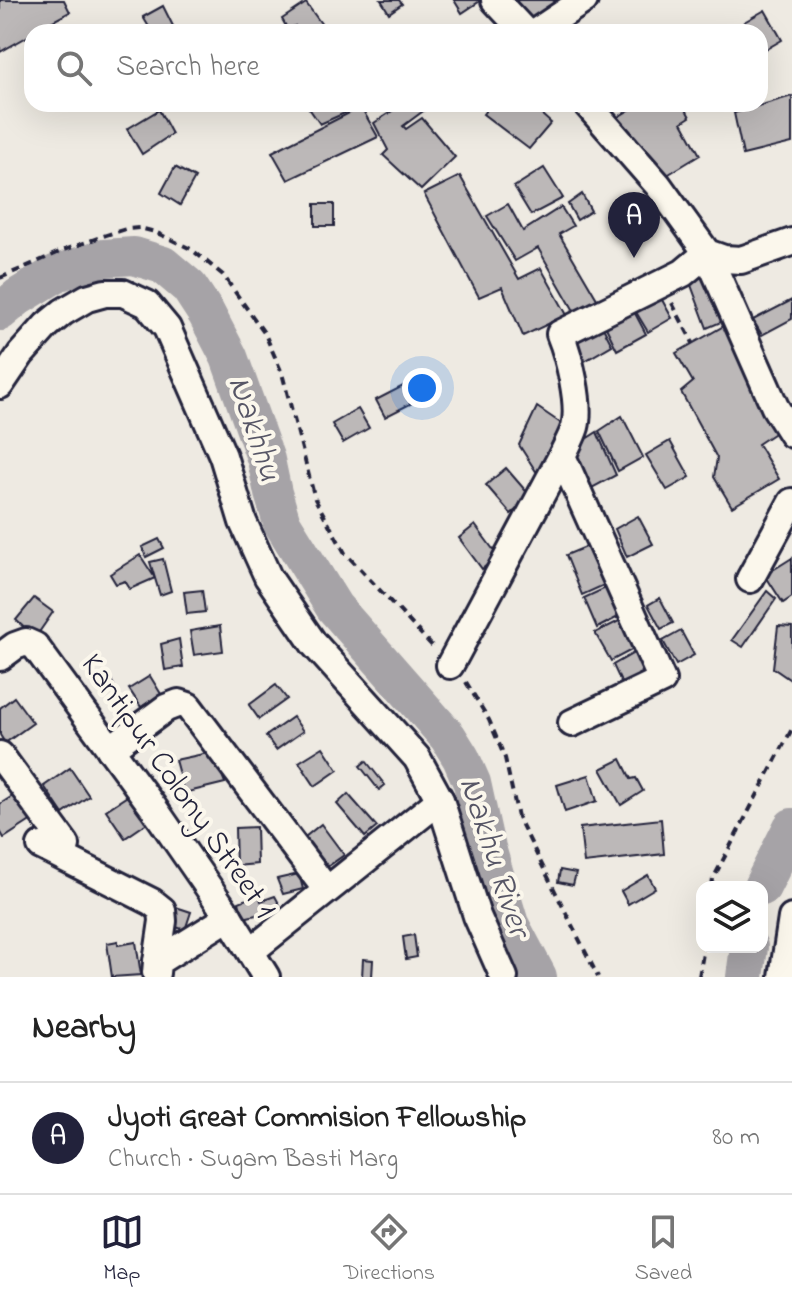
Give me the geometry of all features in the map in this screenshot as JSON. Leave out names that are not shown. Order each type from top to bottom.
[{"type":"street","points":[[495,0],[518,24]]},
{"type":"street","points":[[548,24],[584,0]]},
{"type":"street","points":[[594,112],[658,185],[707,253],[775,407],[792,434]]},
{"type":"street","points":[[707,253],[724,259],[741,260],[792,242]]},
{"type":"street","points":[[450,665],[562,456],[576,424],[573,378],[560,334],[683,273],[707,253]]},
{"type":"street","points":[[0,385],[21,354],[47,325],[87,298],[105,293],[123,293],[147,304],[167,328],[223,456],[243,522],[268,577],[314,644],[417,758],[440,800],[477,916],[504,977]]},
{"type":"street","points":[[562,456],[662,680],[572,723]]},
{"type":"street","points":[[750,579],[792,502]]},
{"type":"street","name":"Kantipur Colony Street 1","points":[[0,657],[26,642],[35,646],[229,917],[266,977]]},
{"type":"street","points":[[110,749],[166,708],[179,703],[188,706],[326,889]]},
{"type":"street","points":[[0,755],[54,845],[162,910],[157,969]]},
{"type":"street","points":[[251,951],[440,800]]},
{"type":"street","points":[[157,969],[229,917]]},
{"type":"street","points":[[783,977],[792,918]]},
{"type":"path","points":[[0,278],[103,236],[140,228],[191,249],[223,275],[245,303],[271,347],[282,373],[315,499],[345,553],[470,687],[489,720],[505,758],[518,817],[598,977]]},
{"type":"path","points":[[666,281],[677,316],[693,343]]},
{"type":"path","points":[[713,881],[792,729]]},
{"type":"path","points":[[699,977],[703,953]]},
{"type":"building","points":[[0,0],[64,0],[70,12],[47,24],[24,24],[24,38],[0,52]]},
{"type":"building","points":[[381,0],[399,0],[402,4],[389,13]]},
{"type":"building","points":[[454,0],[479,0],[480,1],[462,13]]},
{"type":"building","points":[[563,0],[527,24],[514,2]]},
{"type":"building","points":[[306,3],[321,24],[285,24],[282,19]]},
{"type":"building","points":[[163,6],[172,24],[147,24],[143,17]]},
{"type":"building","points":[[765,10],[782,40],[768,48],[768,24],[744,22]]},
{"type":"building","points":[[792,96],[792,143],[743,155],[734,113],[768,112],[768,103]]},
{"type":"building","points":[[160,112],[172,134],[142,154],[127,129]]},
{"type":"building","points":[[312,112],[347,112],[320,124]]},
{"type":"building","points":[[351,112],[364,112],[378,137],[288,180],[272,152]]},
{"type":"building","points":[[390,112],[422,112],[403,126],[406,129],[422,118],[455,157],[421,190],[383,155],[388,150],[374,123]]},
{"type":"building","points":[[539,112],[551,123],[529,149],[483,114]]},
{"type":"building","points":[[626,112],[687,112],[690,117],[682,122],[700,155],[659,180],[618,117]]},
{"type":"building","points":[[175,167],[195,178],[180,205],[161,193]]},
{"type":"building","points":[[544,168],[563,198],[531,215],[514,187]]},
{"type":"building","points":[[460,176],[519,279],[541,268],[567,315],[523,336],[502,287],[479,297],[424,194]]},
{"type":"building","points":[[582,194],[591,211],[577,220],[568,204]]},
{"type":"building","points":[[315,204],[334,204],[334,226],[315,226]]},
{"type":"building","points":[[508,204],[523,231],[561,207],[573,226],[559,234],[597,299],[585,315],[573,309],[538,248],[515,261],[487,216]]},
{"type":"building","points":[[706,268],[728,319],[707,328],[688,277]]},
{"type":"building","points":[[656,289],[672,318],[648,332],[630,302]]},
{"type":"building","points":[[792,300],[792,319],[762,335],[753,320]]},
{"type":"building","points":[[629,302],[646,334],[617,350],[601,317]]},
{"type":"building","points":[[598,318],[612,345],[576,366],[565,336]]},
{"type":"building","points":[[731,322],[753,369],[749,383],[776,432],[758,444],[779,479],[732,507],[714,477],[717,458],[681,392],[693,382],[676,353]]},
{"type":"building","points":[[403,386],[412,403],[385,417],[376,400]]},
{"type":"building","points":[[537,407],[562,424],[537,473],[519,445]]},
{"type":"building","points":[[358,409],[369,428],[343,443],[332,424]]},
{"type":"building","points":[[622,416],[643,457],[618,471],[599,431]]},
{"type":"building","points":[[597,432],[616,475],[592,488],[572,448]]},
{"type":"building","points":[[670,441],[690,477],[667,490],[646,455]]},
{"type":"building","points":[[506,468],[531,497],[511,514],[486,485]]},
{"type":"building","points":[[638,516],[653,544],[627,557],[615,529]]},
{"type":"building","points":[[475,525],[498,556],[482,569],[459,538]]},
{"type":"building","points":[[159,539],[164,548],[146,557],[142,547]]},
{"type":"building","points":[[595,543],[613,581],[582,595],[566,555]]},
{"type":"building","points":[[140,555],[155,578],[130,589],[125,581],[116,584],[110,574]]},
{"type":"building","points":[[792,558],[792,597],[783,603],[765,575]]},
{"type":"building","points":[[163,559],[171,591],[160,595],[150,562]]},
{"type":"building","points":[[612,585],[626,613],[597,628],[584,598]]},
{"type":"building","points":[[202,590],[205,612],[187,614],[184,592]]},
{"type":"building","points":[[767,591],[776,599],[743,647],[732,640]]},
{"type":"building","points":[[34,598],[53,612],[35,638],[16,620]]},
{"type":"building","points":[[660,598],[673,623],[661,629],[648,605]]},
{"type":"building","points":[[627,617],[641,645],[611,661],[595,633]]},
{"type":"building","points":[[220,626],[223,651],[194,655],[190,631]]},
{"type":"building","points":[[778,626],[792,627],[792,681],[773,668]]},
{"type":"building","points":[[681,631],[694,655],[676,665],[663,641]]},
{"type":"building","points":[[179,639],[183,667],[165,670],[161,644]]},
{"type":"building","points":[[641,649],[654,676],[625,691],[613,665]]},
{"type":"building","points":[[109,676],[116,690],[104,697],[97,683]]},
{"type":"building","points":[[150,676],[161,694],[141,707],[129,689]]},
{"type":"building","points":[[276,685],[287,699],[259,719],[249,705]]},
{"type":"building","points":[[14,697],[33,723],[5,743],[0,735],[0,708]]},
{"type":"building","points":[[293,717],[303,731],[276,750],[266,736]]},
{"type":"building","points":[[323,747],[338,770],[315,786],[299,762]]},
{"type":"building","points":[[213,752],[225,783],[184,793],[175,760]]},
{"type":"building","points":[[621,759],[631,779],[636,778],[643,791],[621,805],[601,769]]},
{"type":"building","points":[[366,761],[385,785],[379,790],[360,766]]},
{"type":"building","points":[[70,768],[89,796],[63,814],[44,786]]},
{"type":"building","points":[[589,775],[597,801],[565,812],[557,785]]},
{"type":"building","points":[[132,793],[150,821],[125,838],[106,810]]},
{"type":"building","points":[[16,794],[32,820],[4,838],[0,831],[0,804]]},
{"type":"building","points":[[348,794],[377,827],[365,837],[337,804]]},
{"type":"building","points":[[661,819],[664,854],[584,863],[580,828]]},
{"type":"building","points":[[321,824],[344,855],[327,867],[305,837]]},
{"type":"building","points":[[256,827],[257,864],[236,866],[235,828]]},
{"type":"building","points":[[560,870],[576,873],[573,885],[558,882]]},
{"type":"building","points":[[299,874],[303,889],[283,894],[277,879]]},
{"type":"building","points":[[648,875],[655,888],[628,904],[621,891]]},
{"type":"building","points":[[259,894],[261,901],[275,896],[282,909],[243,918],[239,902]]},
{"type":"building","points":[[176,907],[191,912],[185,930],[170,925]]},
{"type":"building","points":[[414,935],[417,957],[406,959],[403,937]]},
{"type":"building","points":[[118,941],[118,945],[136,942],[141,975],[112,977],[107,943]]},
{"type":"building","points":[[363,959],[373,960],[372,977],[362,977]]},
{"type":"waterway","name":"Nakhhu","points":[[0,312],[57,273],[104,258],[134,256],[163,265],[189,287],[229,357],[266,460],[282,523],[334,607],[448,737],[461,758],[472,783],[484,838],[510,924],[538,977]]},
{"type":"waterway","name":"Nakhu River","points":[[765,881],[792,827]]},
{"type":"waterway","name":"Nakhu River","points":[[745,977],[748,953]]},
{"type":"place","name":"Jyoti Great Commision Fellowship","points":[[634,258]]}]
